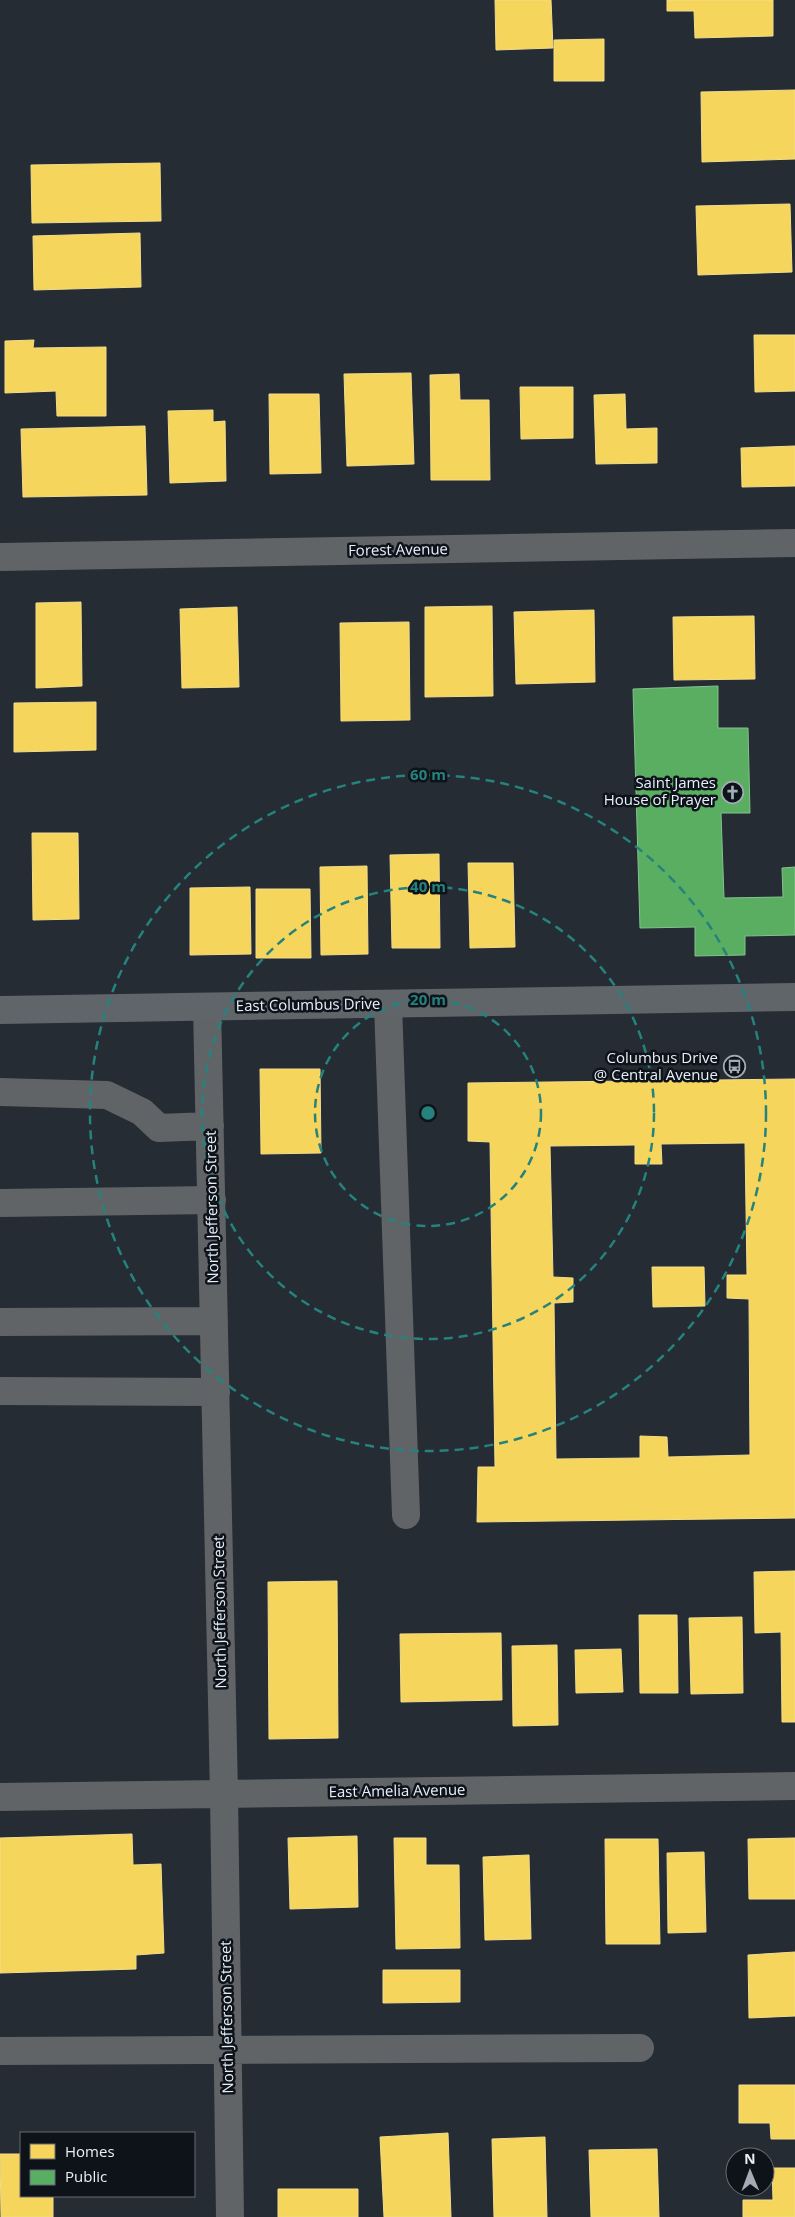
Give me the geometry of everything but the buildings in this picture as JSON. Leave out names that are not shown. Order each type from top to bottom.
[{"type":"main road","name":"East Columbus Drive","points":[[0,1010],[795,997]]},
{"type":"street","name":"Forest Avenue","points":[[0,557],[795,543]]},
{"type":"street","points":[[388,1004],[406,1515]]},
{"type":"street","name":"North Jefferson Street","points":[[207,1007],[224,1794],[230,2217]]},
{"type":"street","points":[[0,1092],[107,1095],[142,1112],[159,1128],[210,1126]]},
{"type":"street","points":[[0,1203],[212,1200]]},
{"type":"street","points":[[0,1322],[214,1321]]},
{"type":"street","points":[[0,1391],[216,1392]]},
{"type":"street","name":"East Amelia Avenue","points":[[0,1797],[795,1786]]},
{"type":"street","points":[[0,2051],[640,2048]]},
{"type":"place","name":"Saint James House of Prayer","points":[[732,792]]},
{"type":"place","name":"Columbus Drive @ Central Avenue","points":[[734,1067]]}]
